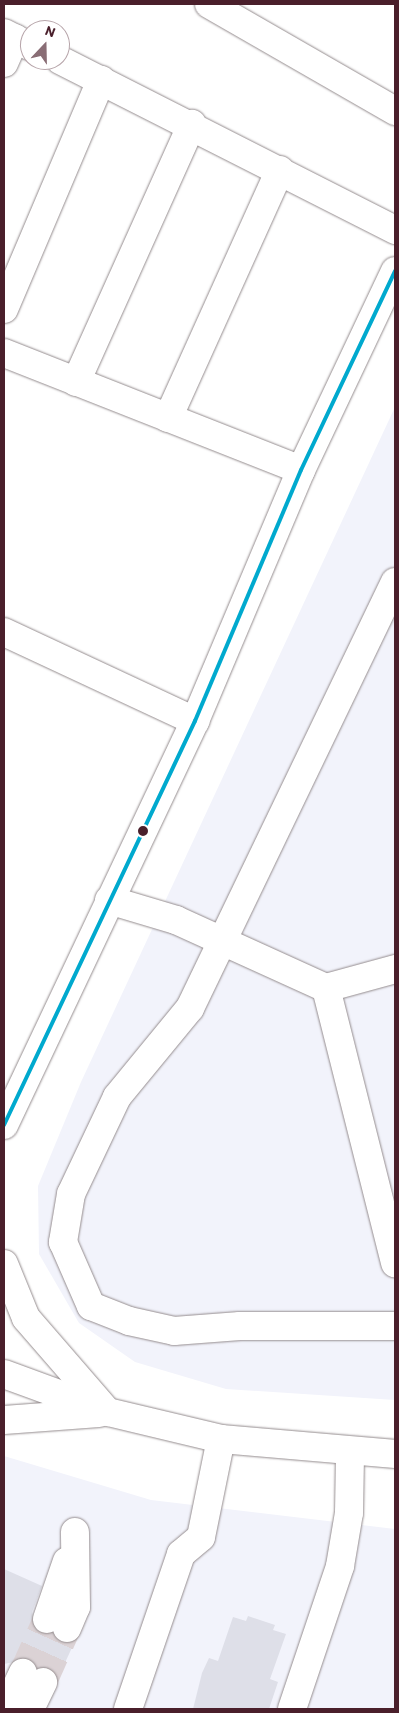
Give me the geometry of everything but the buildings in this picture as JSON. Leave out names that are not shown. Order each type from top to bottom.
[{"type":"street","points":[[209,4],[395,111]]},
{"type":"street","points":[[4,64],[16,39]]},
{"type":"street","points":[[70,65],[192,124],[395,230]]},
{"type":"street","points":[[4,309],[101,80]]},
{"type":"street","points":[[76,382],[192,124]]},
{"type":"street","points":[[168,418],[280,170]]},
{"type":"street","points":[[4,1125],[195,721],[301,470],[395,271]]},
{"type":"street","points":[[4,353],[301,470]]},
{"type":"street","points":[[395,582],[225,940],[190,1008],[117,1097],[71,1194],[63,1242],[91,1306],[174,1331],[240,1326],[395,1326]]},
{"type":"street","points":[[4,632],[195,721]]},
{"type":"street","points":[[109,900],[225,940],[326,988],[395,968]]},
{"type":"street","points":[[326,988],[395,1264]]},
{"type":"street","points":[[4,1264],[26,1318],[108,1412]]},
{"type":"street","points":[[4,1374],[108,1412],[222,1438],[350,1454],[395,1454]]},
{"type":"street","points":[[4,1420],[108,1412]]},
{"type":"street","points":[[128,1709],[181,1554],[201,1538],[222,1438]]},
{"type":"street","points":[[292,1709],[340,1566],[349,1513],[350,1454]]},
{"type":"street","points":[[275,1709],[307,1617],[340,1566]]},
{"type":"street","points":[[6,1709],[33,1677],[30,1709]]},
{"type":"shaded area","points":[[395,407],[395,1400],[226,1389],[135,1362],[79,1323],[39,1254],[38,1186],[81,1082]]},
{"type":"shaded area","points":[[4,1456],[151,1500],[395,1529],[395,1709],[4,1709]]},
{"type":"tunnel","points":[[23,1673],[47,1619]]},
{"type":"tunnel","points":[[43,1682],[67,1628]]},
{"type":"transit line","points":[[4,1125],[195,721],[301,470],[395,271]]}]
